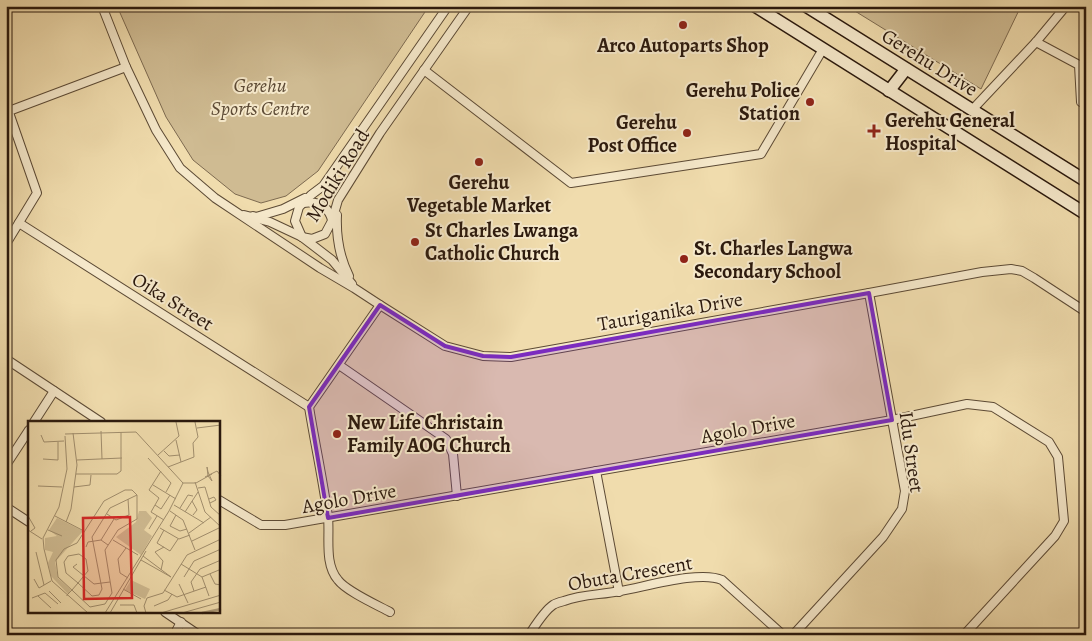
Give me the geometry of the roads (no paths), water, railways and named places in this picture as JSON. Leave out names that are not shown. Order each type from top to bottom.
[{"type":"street","name":"Tauriganika Drive","points":[[102,6],[126,67],[156,130],[180,168],[215,198],[237,213],[320,268],[445,346],[483,356],[510,357],[982,272],[1011,269],[1022,271],[1086,312]]},
{"type":"street","name":"Modiki Road","points":[[448,6],[323,186],[299,207],[294,221],[302,237],[312,239],[325,234],[332,221],[338,200],[380,133],[469,6]]},
{"type":"street","points":[[755,6],[1086,214]]},
{"type":"street","name":"Gerehu Drive","points":[[806,6],[1086,181]]},
{"type":"street","points":[[972,110],[1036,42],[1066,6]]},
{"type":"street","points":[[1036,42],[1080,66],[1081,102]]},
{"type":"street","points":[[424,70],[571,183],[761,154],[823,48]]},
{"type":"street","points":[[6,244],[36,193],[7,107],[126,67]]},
{"type":"street","points":[[890,90],[906,68]]},
{"type":"street","points":[[237,213],[256,217],[283,210],[311,195]]},
{"type":"street","points":[[338,200],[336,234],[344,266],[354,288]]},
{"type":"street","points":[[303,203],[313,201],[322,205],[330,213],[332,221]]},
{"type":"street","name":"Tauriganika Drive","points":[[237,213],[270,222],[302,237],[332,260],[354,288]]},
{"type":"street","name":"Oika Street","points":[[19,223],[309,407]]},
{"type":"street","name":"Idu Street","points":[[792,635],[883,537],[902,509],[905,491],[869,293]]},
{"type":"street","points":[[380,306],[309,407],[328,518],[330,565],[338,582],[390,612]]},
{"type":"street","points":[[6,359],[99,421]]},
{"type":"street","points":[[339,365],[446,439],[453,454],[457,496]]},
{"type":"street","points":[[35,421],[54,391]]},
{"type":"street","name":"Agolo Drive","points":[[220,501],[261,525],[285,525],[892,420],[967,404],[993,407],[1049,442],[1058,457],[1064,521],[1055,536],[964,635]]},
{"type":"street","points":[[6,465],[28,432]]},
{"type":"street","points":[[596,471],[618,592]]},
{"type":"street","points":[[6,507],[28,521]]},
{"type":"street","name":"Obuta Crescent","points":[[529,635],[552,605],[574,597],[618,592],[666,581],[697,577],[718,578],[722,580],[783,635]]},
{"type":"street","points":[[168,614],[199,635]]},
{"type":"street","points":[[174,635],[181,622]]},
{"type":"place","name":"Arco Autoparts Shop","points":[[683,25]]},
{"type":"place","name":"Gerehu Police Station","points":[[810,102]]},
{"type":"place","name":"Gerehu General Hospital","points":[[874,131]]},
{"type":"place","name":"Gerehu Post Office","points":[[687,133]]},
{"type":"place","name":"Gerehu Vegetable Market","points":[[479,162]]},
{"type":"place","name":"St Charles Lwanga Catholic Church","points":[[415,242]]},
{"type":"place","name":"St. Charles Langwa Secondary School","points":[[684,259]]},
{"type":"place","name":"New Life Christain Family AOG Church","points":[[337,434]]},
{"type":"park label","name":"Gerehu Sports Centre","points":[[260,96]]}]
